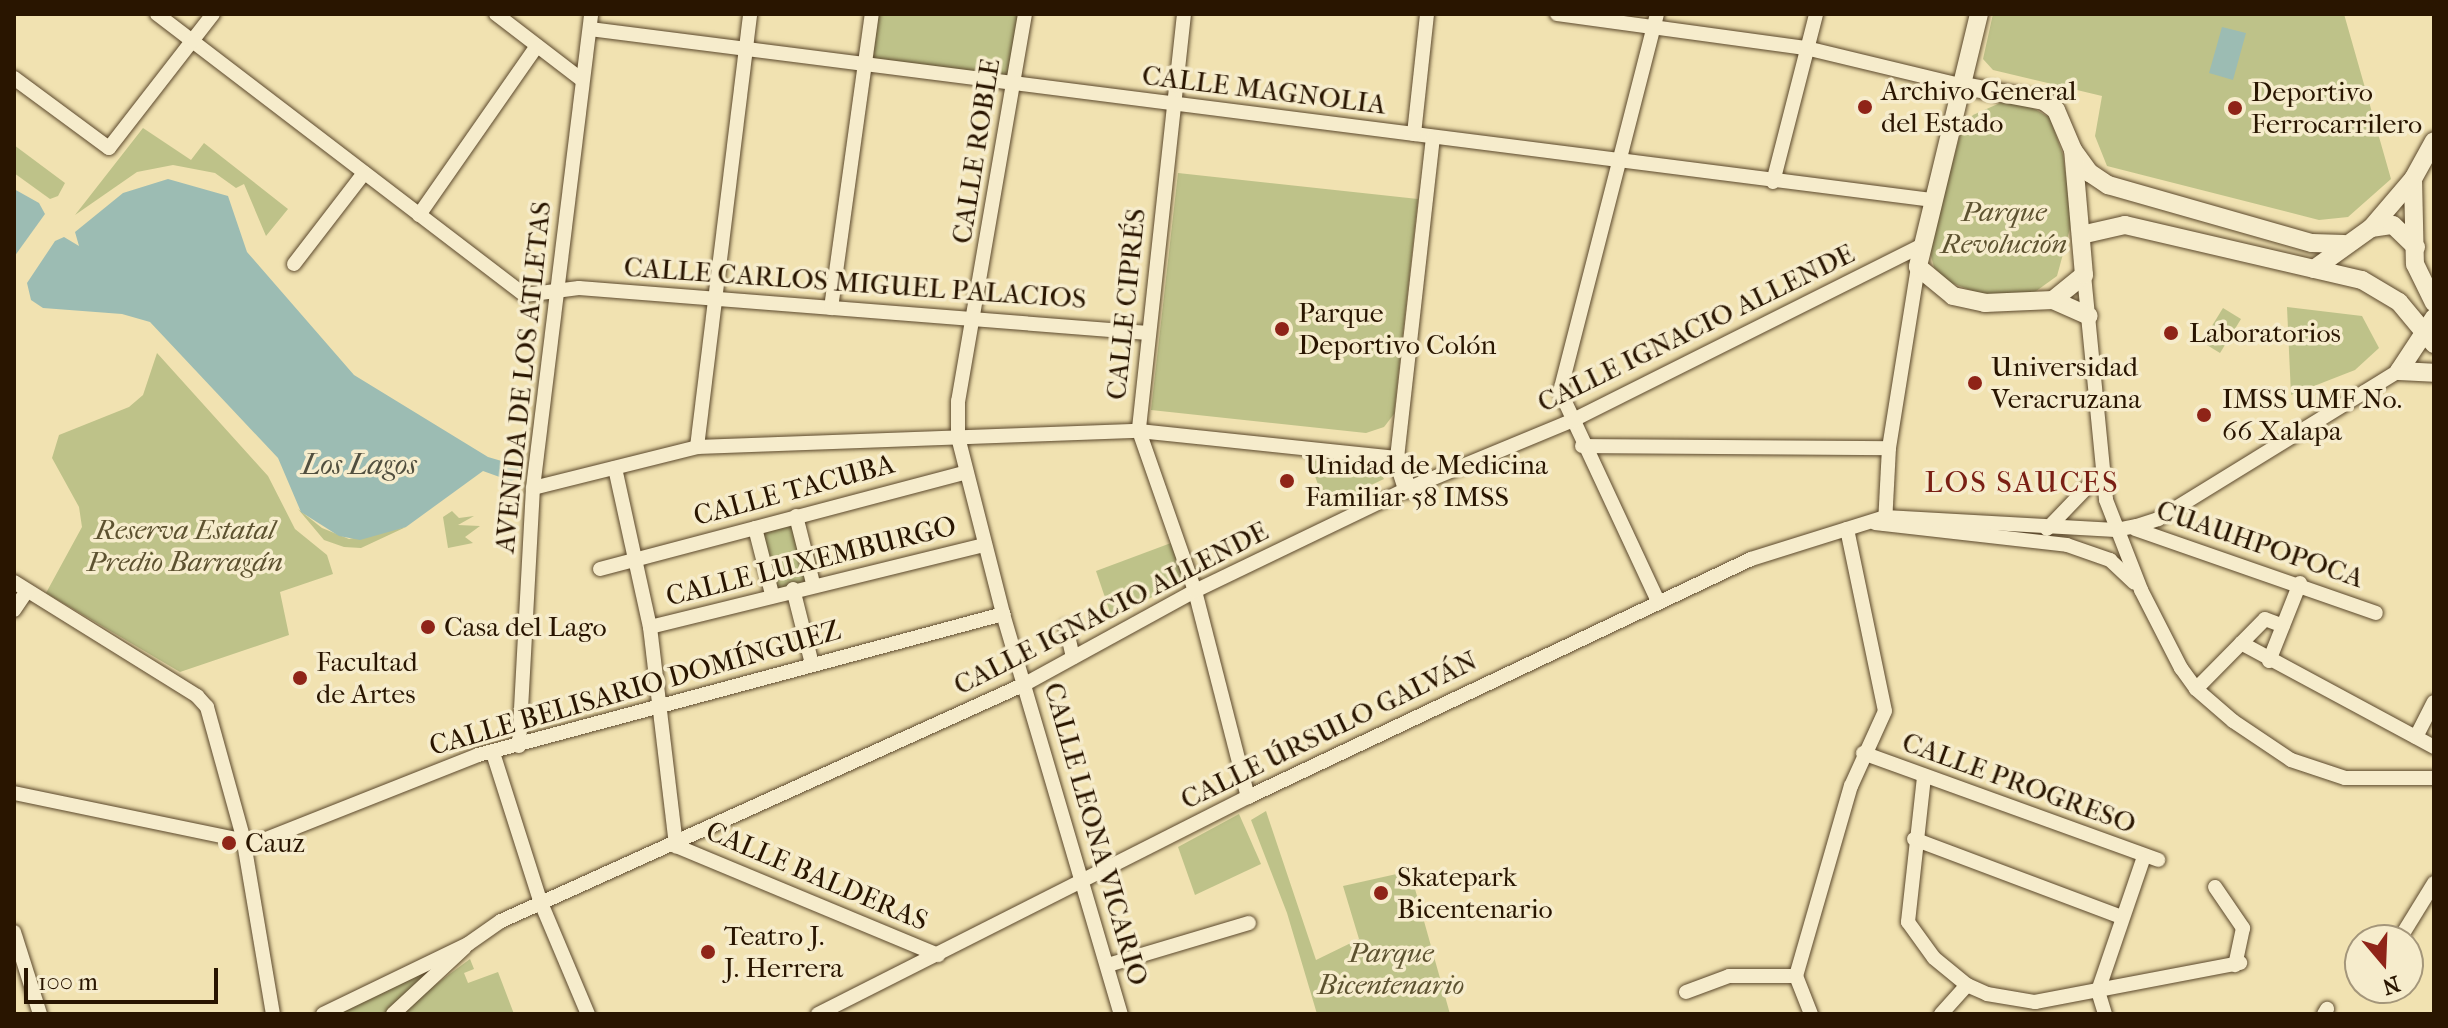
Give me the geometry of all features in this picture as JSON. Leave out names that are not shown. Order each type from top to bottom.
[{"type":"main road","points":[[1979,14],[1918,267],[1953,296],[1985,303],[2053,300],[2089,316]]},
{"type":"main road","points":[[1970,56],[1978,76],[1996,92]]},
{"type":"main road","points":[[1964,86],[2044,101],[2065,125],[2073,150],[2084,275],[2053,300]]},
{"type":"main road","points":[[1957,110],[1996,92]]},
{"type":"main road","points":[[2314,269],[2344,244],[2371,228],[2413,179],[2429,156],[2434,141]]},
{"type":"main road","points":[[2073,150],[2090,173],[2108,185],[2312,243],[2344,244]]},
{"type":"main road","points":[[2413,179],[2415,264],[2434,303]]},
{"type":"main road","points":[[2081,235],[2125,225],[2379,287],[2431,332],[2399,371]]},
{"type":"main road","points":[[2371,228],[2393,225],[2416,247]]},
{"type":"main road","points":[[2399,371],[2434,373]]},
{"type":"main road","points":[[1397,458],[1407,489]]},
{"type":"street","name":"CALLE CARLOS MIGUEL PALACIOS","points":[[157,14],[525,295],[579,288],[1148,333]]},
{"type":"street","points":[[14,78],[109,148],[213,14]]},
{"type":"street","points":[[496,14],[582,80]]},
{"type":"street","points":[[697,447],[750,14]]},
{"type":"street","points":[[831,308],[872,14]]},
{"type":"street","name":"CALLE ROBLE","points":[[958,437],[958,401],[975,317],[1025,14]]},
{"type":"street","name":"CALLE CIPRÉS","points":[[1184,14],[1139,431],[1195,591],[1248,797]]},
{"type":"street","points":[[1414,134],[1427,14]]},
{"type":"street","points":[[1557,14],[1656,20],[1806,48],[1964,86]]},
{"type":"street","points":[[1773,182],[1816,14]]},
{"type":"street","points":[[1656,20],[1623,161],[1560,391],[1582,446],[1657,599]]},
{"type":"street","name":"CALLE MAGNOLIA","points":[[590,21],[746,51],[1933,200]]},
{"type":"street","name":"AVENIDA DE LOS ATLETAS","points":[[519,746],[533,488],[590,21]]},
{"type":"street","points":[[419,215],[537,46]]},
{"type":"street","points":[[533,488],[697,447],[958,437],[1139,431],[1397,458],[1433,137]]},
{"type":"street","points":[[294,264],[364,173]]},
{"type":"street","name":"CALLE IGNACIO ALLENDE","points":[[323,1014],[468,944],[541,903],[676,846],[1025,684],[1195,591],[1407,489],[1571,421],[1922,245]]},
{"type":"street","points":[[1882,523],[1889,448],[1918,267]]},
{"type":"street","points":[[2084,275],[2100,474],[2141,590],[2196,689],[2263,744],[2317,771],[2376,782],[2434,778]]},
{"type":"street","points":[[2121,529],[2158,519],[2399,371]]},
{"type":"street","name":"CALLE LEONA VICARIO","points":[[958,437],[1003,614],[1121,1014]]},
{"type":"street","points":[[1582,446],[1889,448]]},
{"type":"street","points":[[615,468],[650,627],[676,846]]},
{"type":"street","name":"CALLE TACUBA","points":[[600,569],[966,472]]},
{"type":"street","points":[[2039,539],[2100,474]]},
{"type":"street","points":[[796,516],[813,583]]},
{"type":"street","name":"CALLE ÚRSULO GALVÁN","points":[[818,1014],[1248,797],[1657,599],[1751,559],[1847,529],[1882,523],[2121,529]]},
{"type":"street","name":"CALLE ÚRSULO GALVÁN","points":[[1882,523],[2039,539],[2101,555],[2141,590]]},
{"type":"street","points":[[755,528],[772,594]]},
{"type":"street","points":[[1811,1014],[1796,976],[1863,753],[1885,711],[1847,529]]},
{"type":"street","name":"CUAUHPOPOCA","points":[[2121,529],[2154,532],[2376,613]]},
{"type":"street","name":"CALLE LUXEMBURGO","points":[[650,627],[813,583],[985,545]]},
{"type":"street","points":[[14,582],[197,696],[213,720],[243,837],[273,1014]]},
{"type":"street","points":[[2269,661],[2300,583]]},
{"type":"street","points":[[793,589],[812,664]]},
{"type":"street","points":[[14,610],[26,592]]},
{"type":"street","name":"CALLE BELISARIO DOMÍNGUEZ","points":[[14,793],[243,837],[256,843],[443,767],[661,703],[1003,614]]},
{"type":"street","points":[[2196,689],[2265,619],[2283,626]]},
{"type":"street","points":[[1066,627],[1073,657]]},
{"type":"street","points":[[2241,643],[2269,661],[2434,747]]},
{"type":"street","points":[[2416,737],[2434,702]]},
{"type":"street","points":[[493,753],[541,903],[588,1014]]},
{"type":"street","name":"CALLE PROGRESO","points":[[1863,753],[2151,859],[2122,917]]},
{"type":"street","points":[[1924,777],[1914,839],[1908,922],[1934,958],[1967,985],[2010,1000],[2035,1002],[2238,964],[2243,928],[2215,887]]},
{"type":"street","points":[[1914,839],[2122,917],[2098,991],[2105,1014]]},
{"type":"street","name":"CALLE BALDERAS","points":[[676,846],[938,955]]},
{"type":"street","points":[[2409,924],[2434,883]]},
{"type":"street","points":[[1108,965],[1249,923]]},
{"type":"street","points":[[14,932],[40,1014]]},
{"type":"street","points":[[393,1014],[448,969],[468,944]]},
{"type":"street","points":[[1686,992],[1729,976],[1796,976]]},
{"type":"street","points":[[1941,1014],[1967,985]]},
{"type":"green space","points":[[872,14],[1025,14],[1012,85],[865,66]]},
{"type":"green space","name":"Deportivo Ferrocarrilero","points":[[1993,14],[2344,14],[2391,179],[2348,217],[2319,220],[2107,166],[2095,136],[2102,96],[1993,70],[1983,59]]},
{"type":"green space","name":"Parque Revolución","points":[[2000,103],[2024,103],[2050,118],[2063,155],[2072,221],[2057,276],[2032,294],[1992,298],[1946,281],[1934,267],[1929,249],[1962,128],[1973,115]]},
{"type":"green space","points":[[143,128],[191,160],[204,143],[288,209],[266,236],[244,184],[236,188],[215,173],[173,165],[137,172],[75,215]]},
{"type":"green space","points":[[14,145],[65,183],[58,196],[50,199],[14,173]]},
{"type":"green space","name":"Parque Deportivo Colón","points":[[1178,173],[1418,199],[1394,414],[1384,427],[1366,433],[1151,410]]},
{"type":"green space","points":[[2287,307],[2362,316],[2379,348],[2355,370],[2291,395]]},
{"type":"green space","points":[[2223,308],[2241,319],[2220,353],[2202,342]]},
{"type":"green space","name":"Reserva Estatal Predio Barragán","points":[[157,353],[268,476],[295,529],[327,555],[333,574],[280,592],[289,635],[180,672],[46,593],[82,527],[79,507],[52,458],[59,435],[129,407],[143,395]]},
{"type":"green space","points":[[1309,460],[1377,468],[1384,479],[1326,506]]},
{"type":"green space","points":[[298,509],[322,528],[349,539],[406,527],[361,548],[344,547],[324,540]]},
{"type":"green space","points":[[452,511],[459,518],[474,516],[458,525],[480,526],[465,537],[473,543],[448,548],[443,517]]},
{"type":"green space","points":[[795,519],[811,582],[773,592],[757,529]]},
{"type":"green space","points":[[1171,543],[1185,580],[1112,618],[1096,571]]},
{"type":"green space","name":"Parque Bicentenario","points":[[1266,811],[1316,960],[1359,939],[1343,886],[1410,871],[1450,1014],[1317,1014],[1287,913],[1251,820]]},
{"type":"green space","points":[[1239,814],[1261,864],[1195,895],[1178,847]]},
{"type":"green space","points":[[459,951],[388,1014],[338,1014]]},
{"type":"green space","points":[[470,959],[474,969],[464,973],[468,983],[498,972],[514,1014],[396,1014]]},
{"type":"water","points":[[2222,27],[2246,33],[2233,80],[2209,73]]},
{"type":"water","name":"Los Lagos","points":[[168,179],[228,196],[247,252],[354,375],[488,457],[522,467],[523,477],[511,481],[483,471],[406,527],[360,540],[339,536],[301,512],[278,458],[150,322],[122,314],[43,308],[31,300],[27,283],[55,241],[64,237],[79,246],[75,232],[123,193]]},
{"type":"water","points":[[14,189],[39,203],[45,214],[14,257]]},
{"type":"place","name":"Archivo General del Estado","points":[[1865,107]]},
{"type":"place","name":"Deportivo Ferrocarrilero","points":[[2235,108]]},
{"type":"place","name":"Parque Deportivo Colón","points":[[1282,329]]},
{"type":"place","name":"Laboratorios","points":[[2171,333]]},
{"type":"place","name":"Universidad Veracruzana","points":[[1975,383]]},
{"type":"place","name":"IMSS UMF No. 66 Xalapa","points":[[2204,415]]},
{"type":"place","name":"Unidad de Medicina Familiar 58 IMSS","points":[[1287,481]]},
{"type":"place","name":"Casa del Lago","points":[[428,627]]},
{"type":"place","name":"Facultad de Artes","points":[[300,678]]},
{"type":"place","name":"Cauz","points":[[229,843]]},
{"type":"place","name":"Skatepark Bicentenario","points":[[1381,893]]},
{"type":"place","name":"Teatro J. J. Herrera","points":[[708,952]]},
{"type":"district","name":"LOS SAUCES","points":[[2022,483]]}]
